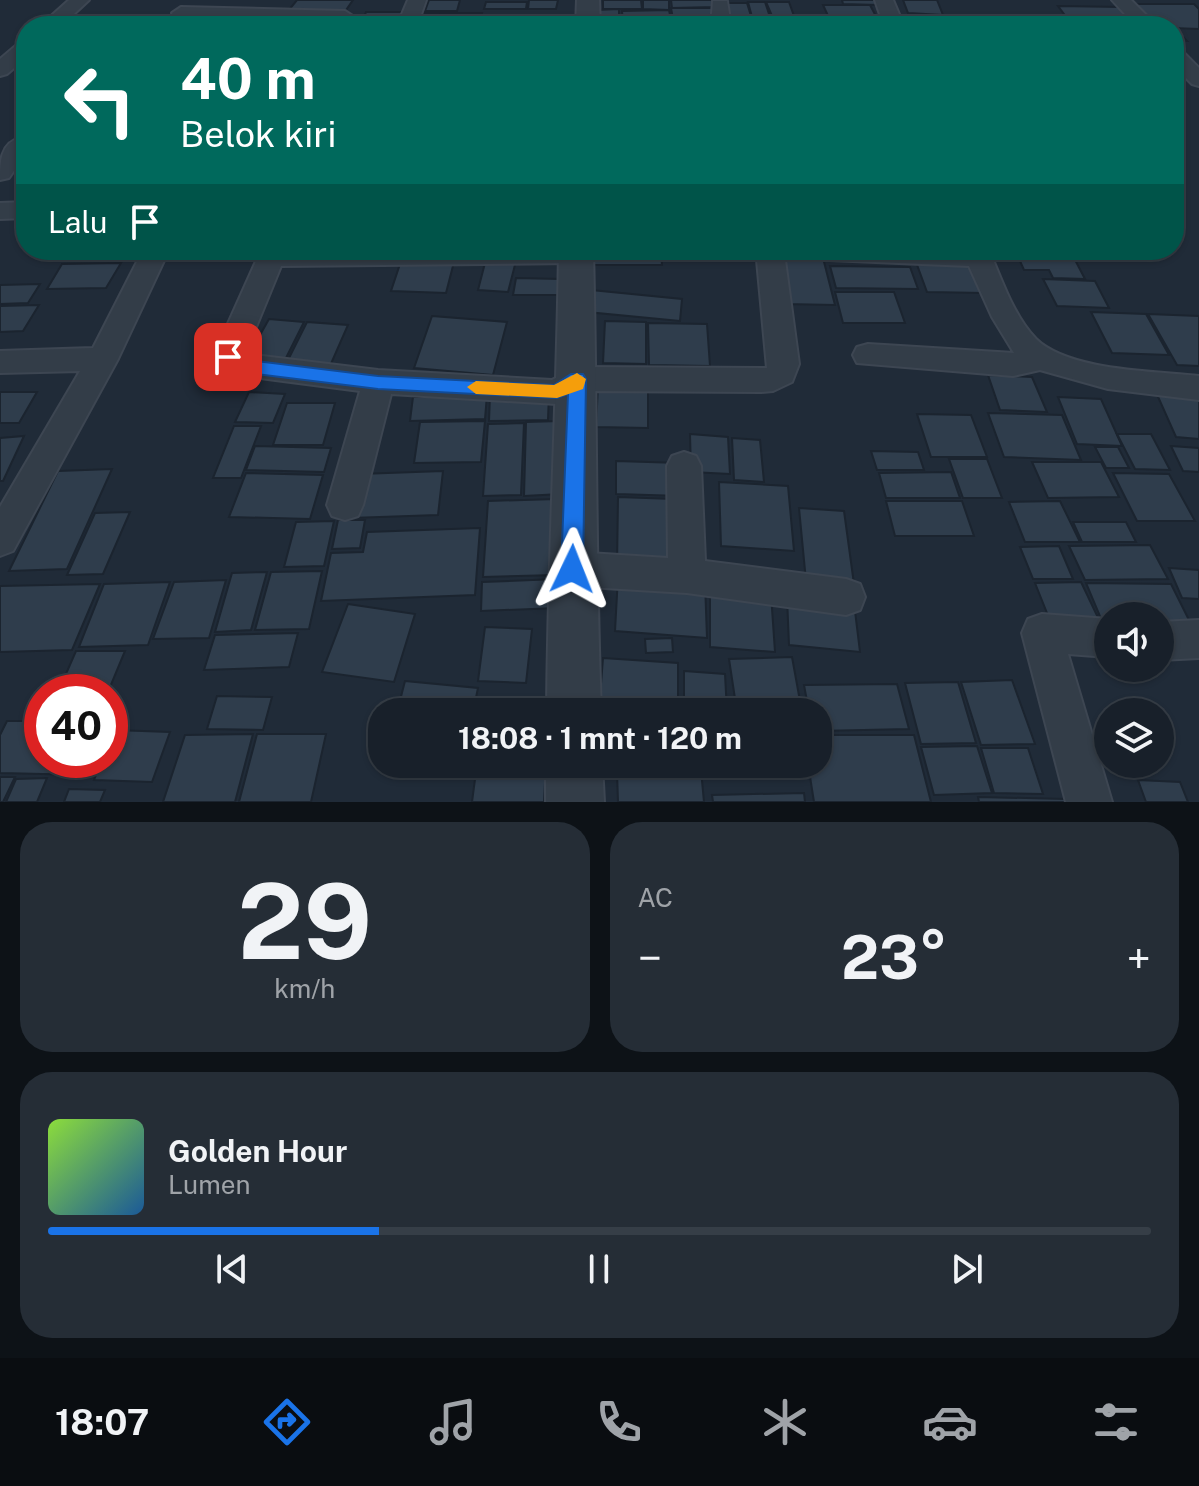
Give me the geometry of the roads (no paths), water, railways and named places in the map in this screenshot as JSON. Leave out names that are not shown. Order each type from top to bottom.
[{"type":"street","points":[[62,16],[80,0]]},
{"type":"street","points":[[1121,0],[1137,16]]},
{"type":"street","points":[[720,5],[721,16]]},
{"type":"street","points":[[181,13],[238,7],[334,16]]},
{"type":"street","points":[[0,70],[16,56]]},
{"type":"street","points":[[1184,64],[1199,80]]},
{"type":"street","points":[[0,173],[15,145]]},
{"type":"street","points":[[0,540],[103,359],[151,260]]},
{"type":"street","points":[[269,260],[228,357],[230,363],[378,382],[557,392],[577,379],[773,379],[781,374],[784,364],[771,260]]},
{"type":"street","points":[[574,698],[572,569],[577,379],[576,260]]},
{"type":"street","points":[[981,260],[1019,338],[1037,356],[1070,368],[1199,388]]},
{"type":"street","points":[[868,355],[1013,365],[1027,363],[1037,356]]},
{"type":"street","points":[[0,362],[103,359]]},
{"type":"street","points":[[345,505],[378,382]]},
{"type":"street","points":[[684,466],[687,576]]},
{"type":"street","points":[[572,569],[687,576],[846,597]]},
{"type":"street","points":[[1089,802],[1042,633],[1094,637]]},
{"type":"street","points":[[1174,640],[1199,639]]},
{"type":"street","points":[[574,778],[575,802]]}]
